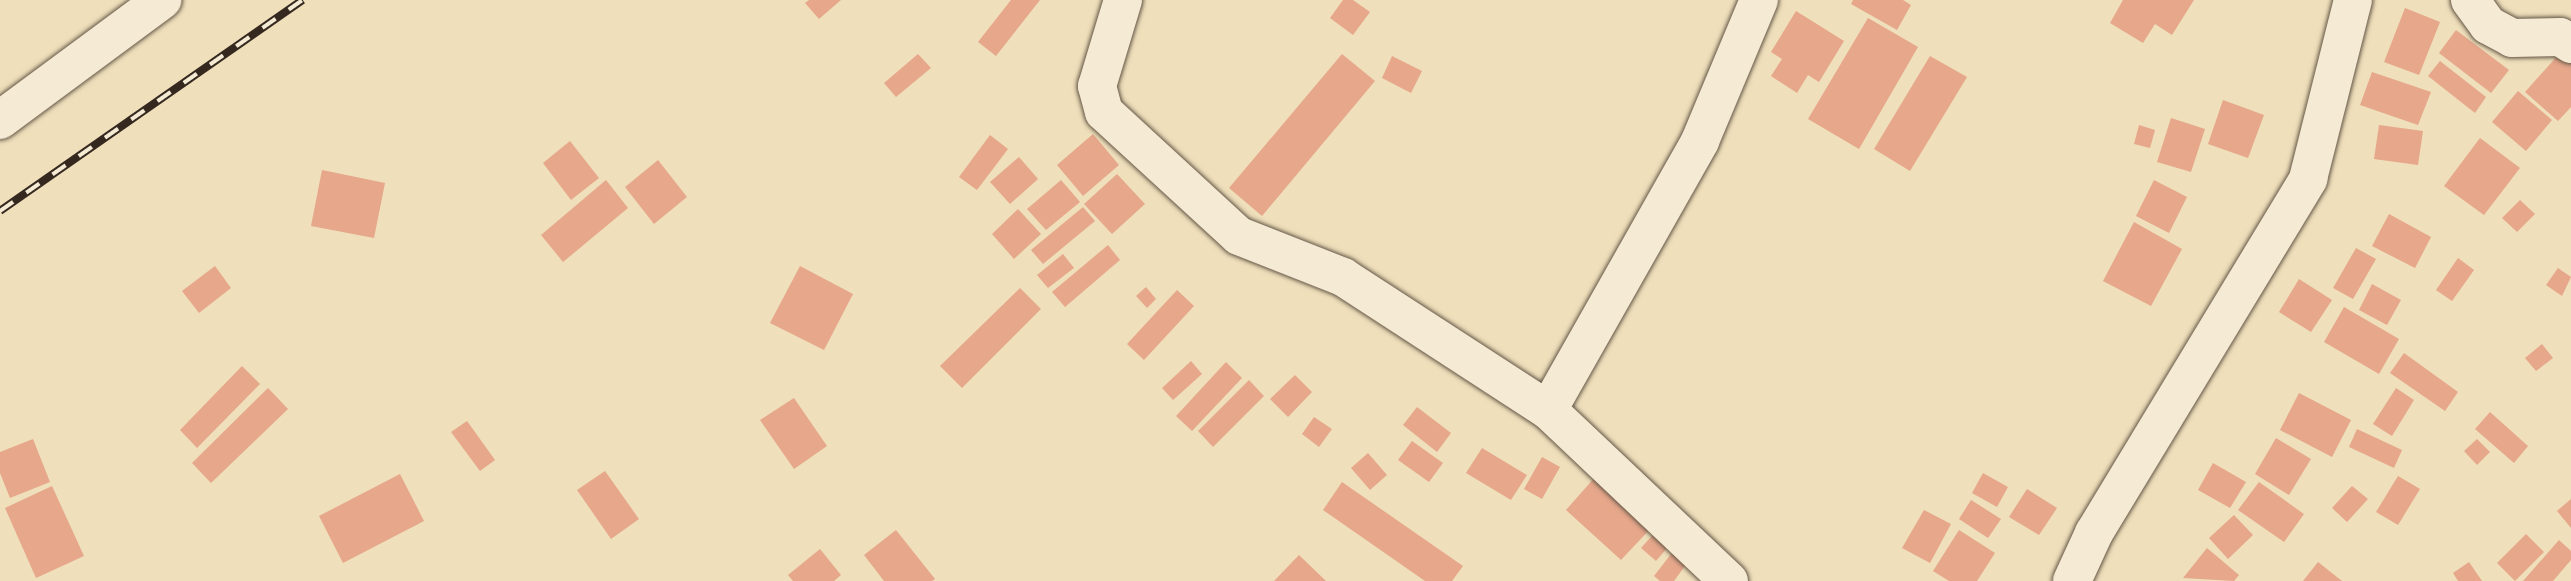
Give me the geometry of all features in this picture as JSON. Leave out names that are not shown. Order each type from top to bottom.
[{"type":"street","points":[[0,120],[162,0]]},
{"type":"street","points":[[1123,0],[1097,86],[1104,113],[1239,236],[1343,277],[1548,410],[1729,581]]},
{"type":"street","points":[[1548,410],[1700,141],[1759,0]]},
{"type":"street","points":[[2072,581],[2094,533],[2308,179],[2353,0]]},
{"type":"street","points":[[2470,0],[2487,25],[2512,38],[2560,37],[2571,44]]},
{"type":"building","points":[[809,0],[841,0],[819,19],[805,3]]},
{"type":"building","points":[[1011,0],[1040,0],[996,56],[978,42]]},
{"type":"building","points":[[1343,0],[1353,0],[1370,12],[1353,35],[1330,18]]},
{"type":"building","points":[[1853,0],[1903,0],[1911,5],[1897,30],[1851,4]]},
{"type":"building","points":[[2123,0],[2194,0],[2172,35],[2155,24],[2143,43],[2110,23]]},
{"type":"building","points":[[2405,8],[2440,22],[2419,75],[2384,62]]},
{"type":"building","points":[[1796,11],[1844,41],[1819,82],[1808,75],[1797,93],[1771,76],[1782,59],[1771,52]]},
{"type":"building","points":[[1868,18],[1918,47],[1859,149],[1808,119]]},
{"type":"building","points":[[2456,30],[2509,70],[2491,93],[2439,53]]},
{"type":"building","points":[[2560,53],[2571,63],[2571,107],[2558,121],[2525,92]]},
{"type":"building","points":[[918,54],[931,68],[896,97],[884,83]]},
{"type":"building","points":[[1342,54],[1375,81],[1262,216],[1229,188]]},
{"type":"building","points":[[1392,56],[1422,71],[1411,93],[1382,78]]},
{"type":"building","points":[[1930,56],[1967,77],[1910,171],[1874,149]]},
{"type":"building","points":[[2440,61],[2486,97],[2475,113],[2428,76]]},
{"type":"building","points":[[2372,72],[2431,92],[2418,125],[2360,105]]},
{"type":"building","points":[[2518,91],[2552,120],[2526,151],[2492,122]]},
{"type":"building","points":[[2223,100],[2264,115],[2248,158],[2208,144]]},
{"type":"building","points":[[2171,118],[2205,129],[2191,172],[2157,162]]},
{"type":"building","points":[[2139,125],[2155,130],[2150,148],[2134,144]]},
{"type":"building","points":[[2379,125],[2423,131],[2418,165],[2374,159]]},
{"type":"building","points":[[1093,134],[1119,165],[1083,196],[1057,165]]},
{"type":"building","points":[[990,135],[1008,149],[977,190],[959,177]]},
{"type":"building","points":[[2480,138],[2520,168],[2484,215],[2444,186]]},
{"type":"building","points":[[570,141],[599,178],[571,200],[543,163]]},
{"type":"building","points":[[1019,157],[1038,179],[1010,204],[990,182]]},
{"type":"building","points":[[658,160],[687,197],[654,224],[625,187]]},
{"type":"building","points":[[322,170],[385,183],[374,238],[311,226]]},
{"type":"building","points":[[1117,174],[1145,204],[1112,234],[1084,204]]},
{"type":"building","points":[[606,180],[628,208],[563,262],[541,235]]},
{"type":"building","points":[[1061,180],[1080,202],[1046,230],[1027,209]]},
{"type":"building","points":[[2154,180],[2187,197],[2169,233],[2136,216]]},
{"type":"building","points":[[2520,200],[2535,214],[2517,232],[2502,218]]},
{"type":"building","points":[[1083,207],[1095,221],[1043,264],[1031,250]]},
{"type":"building","points":[[1018,209],[1041,234],[1014,259],[992,234]]},
{"type":"building","points":[[2389,214],[2431,237],[2415,268],[2372,246]]},
{"type":"building","points":[[2134,222],[2182,249],[2151,306],[2103,281]]},
{"type":"building","points":[[1108,245],[1120,260],[1065,307],[1052,292]]},
{"type":"building","points":[[2356,248],[2376,259],[2353,299],[2333,288]]},
{"type":"building","points":[[1063,254],[1074,268],[1048,288],[1037,275]]},
{"type":"building","points":[[2458,258],[2474,270],[2452,301],[2436,290]]},
{"type":"building","points":[[215,266],[231,288],[199,313],[182,291]]},
{"type":"building","points":[[800,266],[853,294],[824,350],[770,323]]},
{"type":"building","points":[[2558,268],[2571,277],[2562,296],[2546,285]]},
{"type":"building","points":[[2299,279],[2332,300],[2311,332],[2279,312]]},
{"type":"building","points":[[2372,284],[2401,300],[2387,325],[2359,310]]},
{"type":"building","points":[[1146,287],[1156,299],[1147,308],[1136,296]]},
{"type":"building","points":[[1020,288],[1041,309],[962,388],[940,366]]},
{"type":"building","points":[[1177,290],[1194,306],[1144,360],[1127,344]]},
{"type":"building","points":[[2344,307],[2399,339],[2379,374],[2324,342]]},
{"type":"building","points":[[2542,344],[2553,358],[2536,371],[2525,358]]},
{"type":"building","points":[[2404,353],[2458,392],[2445,411],[2390,373]]},
{"type":"building","points":[[1191,361],[1202,374],[1173,400],[1162,388]]},
{"type":"building","points":[[1226,362],[1242,378],[1192,431],[1176,416]]},
{"type":"building","points":[[242,366],[260,384],[197,448],[180,430]]},
{"type":"building","points":[[1295,375],[1312,392],[1288,417],[1270,399]]},
{"type":"building","points":[[1249,380],[1264,396],[1213,447],[1198,431]]},
{"type":"building","points":[[268,388],[288,409],[211,483],[192,463]]},
{"type":"building","points":[[2396,388],[2414,400],[2392,436],[2373,424]]},
{"type":"building","points":[[2299,393],[2351,420],[2332,457],[2280,430]]},
{"type":"building","points":[[794,398],[827,446],[794,469],[760,420]]},
{"type":"building","points":[[1417,407],[1451,433],[1437,452],[1403,425]]},
{"type":"building","points":[[2490,412],[2528,446],[2514,463],[2475,429]]},
{"type":"building","points":[[1314,417],[1332,429],[1319,447],[1302,434]]},
{"type":"building","points":[[467,421],[495,460],[480,471],[451,432]]},
{"type":"building","points":[[2357,429],[2402,450],[2394,468],[2349,447]]},
{"type":"building","points":[[2276,438],[2311,459],[2289,495],[2255,474]]},
{"type":"building","points":[[33,439],[50,482],[10,498],[0,473],[0,452]]},
{"type":"building","points":[[2477,439],[2490,452],[2477,465],[2464,451]]},
{"type":"building","points":[[1412,441],[1443,463],[1429,482],[1398,460]]},
{"type":"building","points":[[1482,448],[1527,475],[1511,500],[1466,473]]},
{"type":"building","points":[[1368,453],[1387,475],[1370,490],[1351,468]]},
{"type":"building","points":[[1542,457],[1560,467],[1542,499],[1524,489]]},
{"type":"building","points":[[2213,463],[2246,482],[2230,508],[2198,490]]},
{"type":"building","points":[[605,471],[639,519],[611,539],[577,490]]},
{"type":"building","points":[[1983,473],[2008,487],[1997,507],[1972,493]]},
{"type":"building","points":[[400,474],[424,521],[343,563],[319,516]]},
{"type":"building","points":[[1596,476],[1652,527],[1621,560],[1566,510]]},
{"type":"building","points":[[2398,476],[2420,489],[2398,525],[2376,512]]},
{"type":"building","points":[[1342,482],[1463,566],[1452,581],[1425,581],[1323,510]]},
{"type":"building","points":[[2259,482],[2304,514],[2284,542],[2238,510]]},
{"type":"building","points":[[52,486],[84,556],[36,578],[5,508]]},
{"type":"building","points":[[2352,486],[2368,499],[2347,522],[2332,508]]},
{"type":"building","points":[[2027,489],[2057,508],[2039,535],[2009,517]]},
{"type":"building","points":[[2571,499],[2571,528],[2557,511]]},
{"type":"building","points":[[1971,500],[2001,519],[1988,538],[1959,519]]},
{"type":"building","points":[[1924,510],[1951,524],[1930,563],[1902,548]]},
{"type":"building","points":[[2234,515],[2253,535],[2228,559],[2209,538]]},
{"type":"building","points":[[1659,528],[1674,540],[1656,561],[1641,548]]},
{"type":"building","points":[[896,530],[935,579],[884,581],[864,555]]},
{"type":"building","points":[[1959,530],[1995,553],[1977,581],[1949,581],[1933,571]]},
{"type":"building","points":[[2526,534],[2544,552],[2515,581],[2497,563]]},
{"type":"building","points":[[2559,540],[2571,551],[2571,560],[2553,581],[2523,581]]},
{"type":"building","points":[[1678,545],[1693,555],[1674,581],[1660,581],[1654,576]]},
{"type":"building","points":[[2207,548],[2239,575],[2234,581],[2183,578]]},
{"type":"building","points":[[820,549],[841,575],[834,581],[793,581],[788,575]]},
{"type":"building","points":[[1299,555],[1326,581],[1274,581]]},
{"type":"building","points":[[2318,562],[2342,581],[2303,581]]},
{"type":"building","points":[[2469,562],[2482,581],[2458,581],[2453,573]]},
{"type":"railway","points":[[0,211],[303,0]]}]
